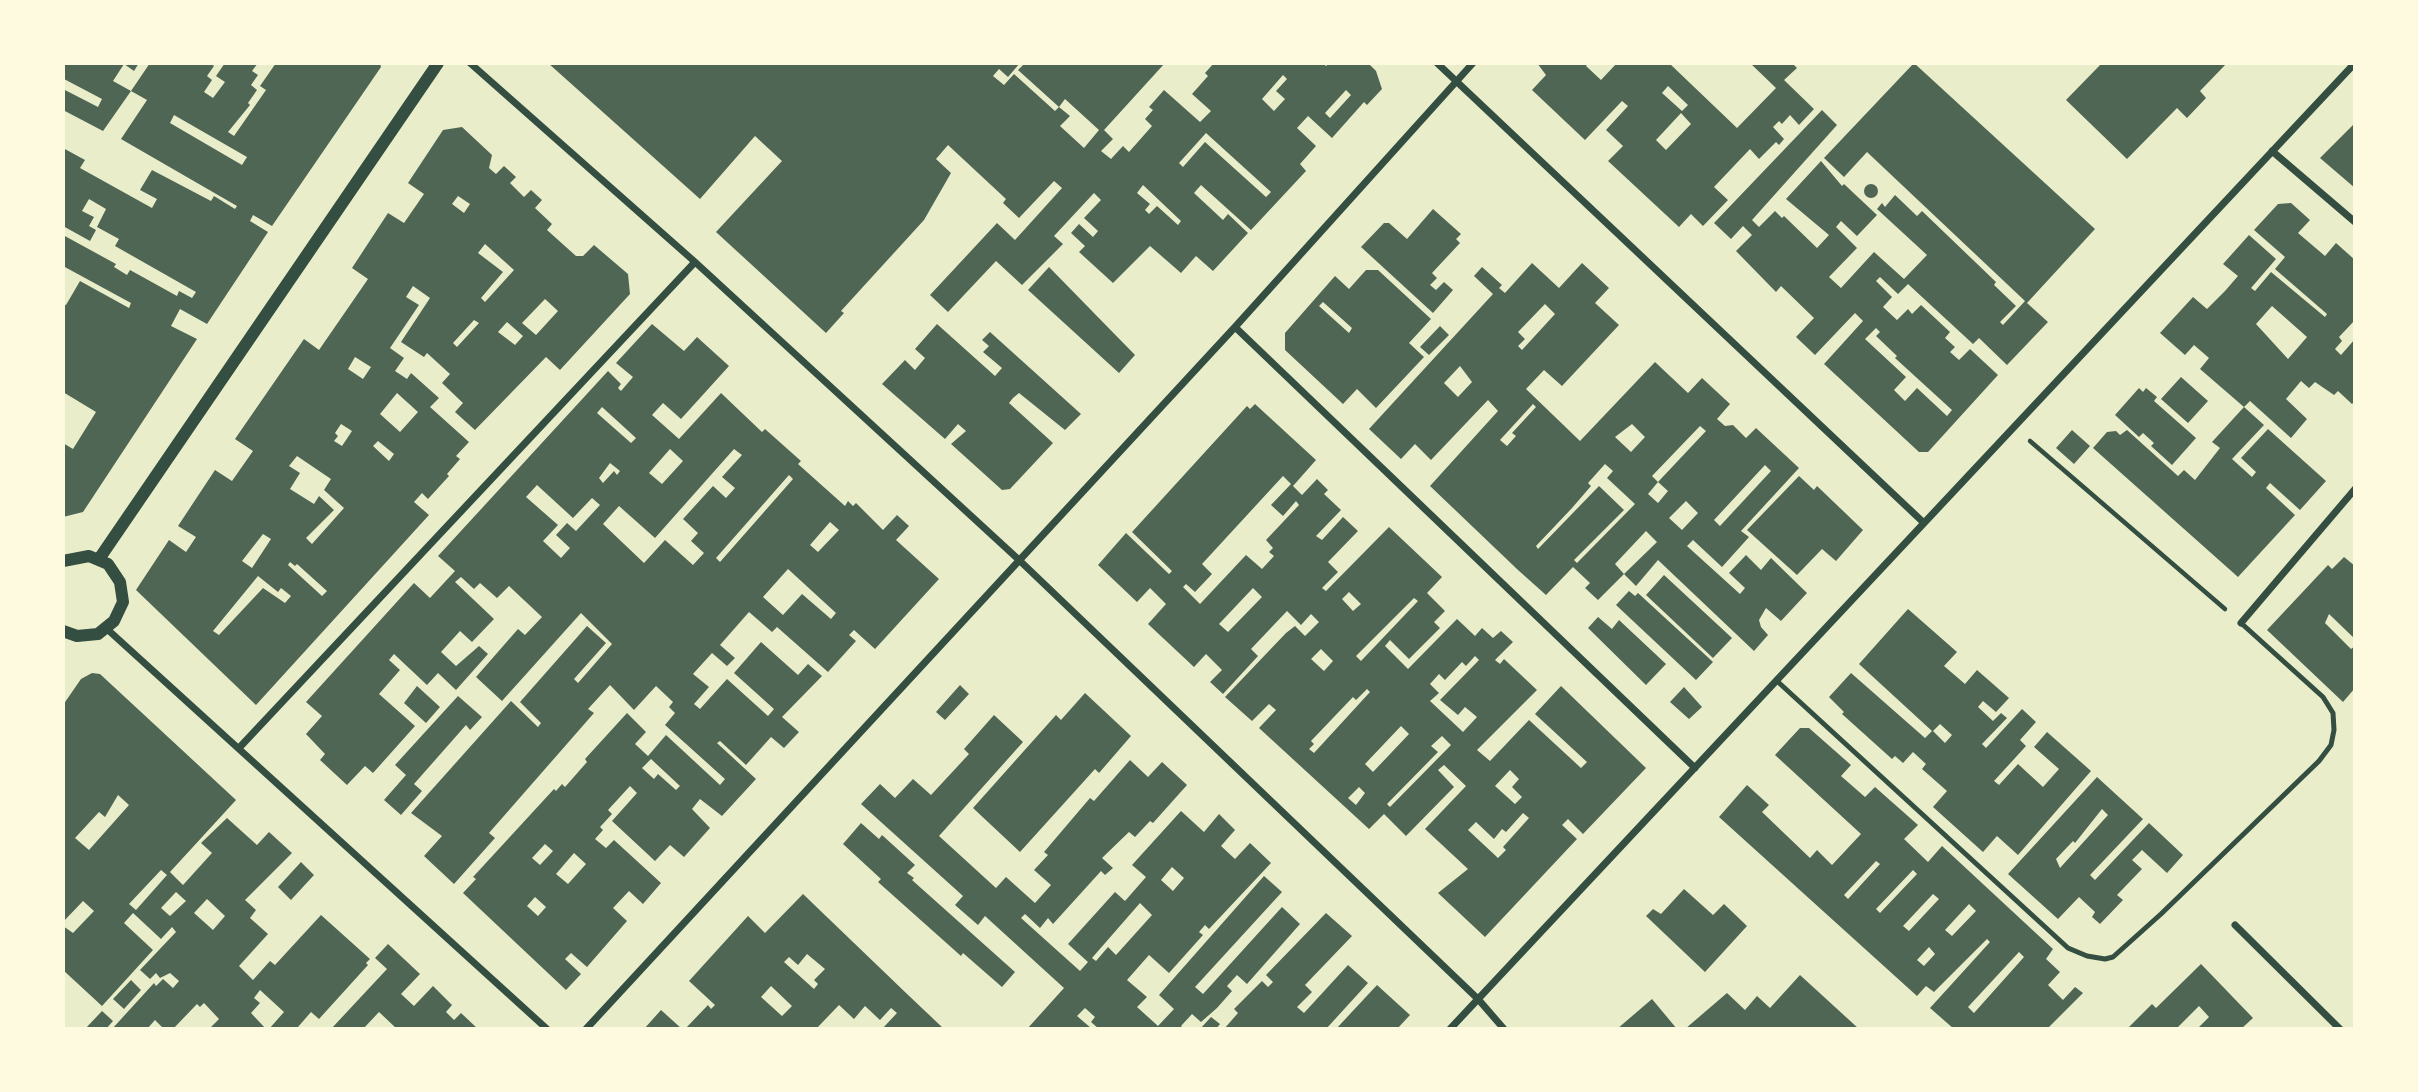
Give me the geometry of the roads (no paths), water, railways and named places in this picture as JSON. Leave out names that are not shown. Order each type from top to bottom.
[{"type":"street","points":[[99,559],[438,63]]},
{"type":"street","points":[[470,63],[695,262],[1018,559],[1478,999],[1504,1029]]},
{"type":"street","points":[[1437,63],[1924,523]]},
{"type":"street","points":[[586,1029],[1235,327],[1473,63]]},
{"type":"street","points":[[1450,1029],[2355,63]]},
{"type":"street","points":[[2272,151],[2355,222]]},
{"type":"street","points":[[239,748],[695,262]]},
{"type":"street","points":[[1235,327],[1695,768]]},
{"type":"street","points":[[2241,623],[2355,489]]},
{"type":"street","points":[[63,561],[78,556],[99,559],[115,572],[123,592],[120,612],[107,629],[88,636],[63,631]]},
{"type":"street","points":[[107,629],[547,1029]]},
{"type":"street","points":[[2235,925],[2340,1029]]},
{"type":"lane","points":[[1777,681],[2068,948],[2087,956],[2113,957],[2319,761],[2331,744],[2333,713],[2323,696],[2241,623]]}]
